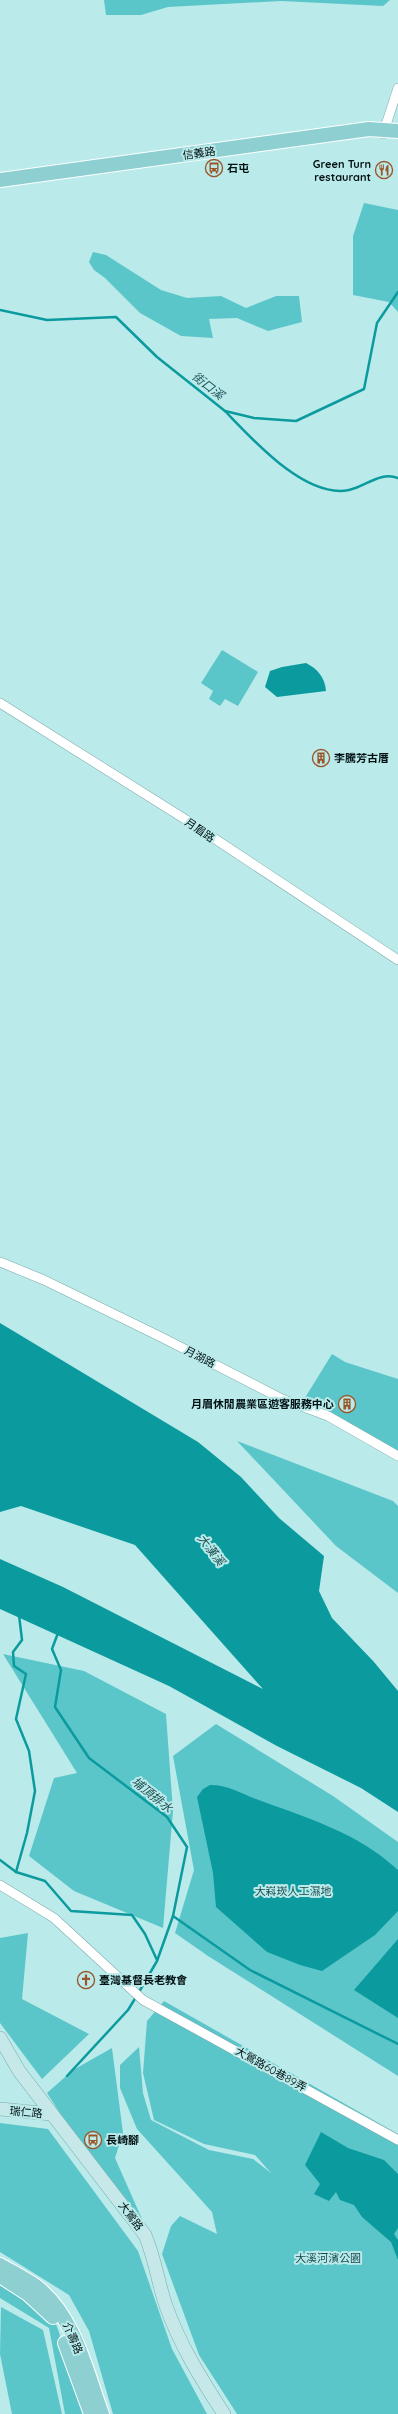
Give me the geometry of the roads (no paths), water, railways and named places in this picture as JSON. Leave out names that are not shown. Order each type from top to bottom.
[{"type":"main road","name":"信義路","points":[[0,180],[369,129],[388,132],[398,138]]},
{"type":"main road","name":"信義路","points":[[0,188],[388,132]]},
{"type":"main road","name":"介壽路","points":[[0,2265],[37,2287],[68,2323],[102,2414]]},
{"type":"main road","name":"介壽路","points":[[0,2276],[28,2294],[51,2314],[60,2327],[91,2414]]},
{"type":"street","points":[[388,132],[398,88]]},
{"type":"street","name":"月眉路","points":[[0,703],[188,821],[398,960]]},
{"type":"street","name":"月湖路","points":[[0,1262],[44,1280],[282,1399],[328,1416],[398,1456]]},
{"type":"street","name":"大鶯路60巷89弄","points":[[0,1885],[54,1918],[143,2000],[398,2140]]},
{"type":"street","name":"大鶯路","points":[[0,2038],[19,2070],[51,2114],[145,2235],[153,2253],[166,2304],[180,2342],[224,2414]]},
{"type":"street","name":"瑞仁路","points":[[0,2109],[51,2114]]},
{"type":"water","points":[[306,663],[320,674],[326,691],[277,697],[265,687],[270,671],[282,667]]},
{"type":"water","name":"大漢溪","points":[[0,1323],[198,1442],[241,1477],[279,1518],[324,1556],[319,1591],[332,1618],[374,1662],[398,1691],[398,1812],[361,1788],[277,1746],[169,1686],[0,1609],[0,1559],[63,1587],[263,1689],[135,1545],[21,1506],[0,1512]]},
{"type":"water","points":[[210,1785],[228,1788],[331,1827],[366,1846],[398,1870],[398,1911],[375,1935],[322,1971],[300,1965],[267,1952],[216,1907],[213,1873],[197,1797],[203,1789]]},
{"type":"water","points":[[398,1939],[398,2018],[354,1990]]},
{"type":"water","points":[[321,2132],[348,2148],[384,2160],[398,2174],[398,2228],[394,2234],[398,2240],[398,2260],[391,2242],[362,2217],[354,2205],[340,2200],[336,2192],[329,2201],[314,2194],[320,2184],[305,2165]]},
{"type":"waterway","name":"街口溪","points":[[0,310],[47,320],[116,317],[157,357],[225,411],[254,418],[296,421],[364,389],[377,323],[398,292]]},
{"type":"waterway","points":[[225,411],[264,451],[298,476],[315,485],[332,490],[349,490],[385,476],[398,478]]},
{"type":"waterway","points":[[16,1872],[27,1833],[35,1791],[29,1751],[16,1719],[26,1674],[14,1666],[13,1652],[22,1640],[19,1615]]},
{"type":"waterway","name":"埔頂排水","points":[[58,1633],[52,1649],[61,1670],[55,1707],[89,1758],[167,1817],[187,1847],[173,1916],[157,1961],[139,1992]]},
{"type":"waterway","points":[[0,1860],[16,1872],[45,1881],[71,1911],[132,1915],[145,1934],[157,1960]]},
{"type":"waterway","points":[[173,1916],[250,1970],[398,2044]]},
{"type":"waterway","name":"埔頂排水","points":[[67,2076],[128,2010],[136,1997]]},
{"type":"place","name":"石屯","points":[[214,168]]},
{"type":"place","name":"Green Turn restaurant","points":[[384,170]]},
{"type":"place","name":"李騰芳古厝","points":[[321,758]]},
{"type":"place","name":"月眉休閒農業區遊客服務中心","points":[[347,1404]]},
{"type":"place","name":"臺灣基督長老教會","points":[[86,1980]]},
{"type":"place","name":"長崎腳","points":[[93,2140]]},
{"type":"park label","name":"大嵙崁人工濕地","points":[[293,1891]]},
{"type":"park label","name":"大溪河濱公園","points":[[328,2258]]}]
